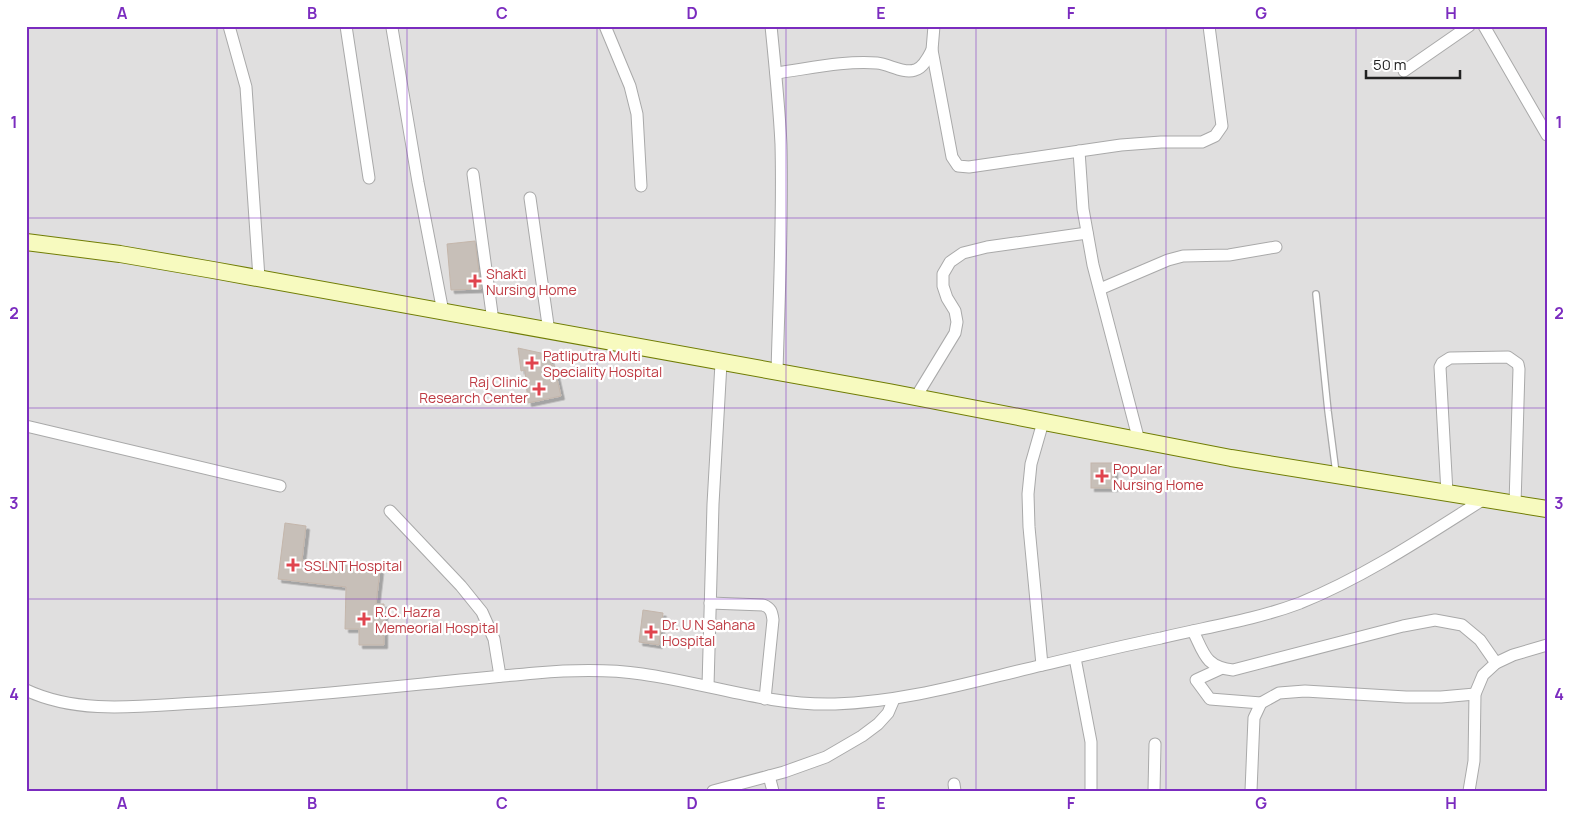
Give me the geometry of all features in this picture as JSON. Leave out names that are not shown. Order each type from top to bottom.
[{"type":"main road","points":[[26,242],[120,254],[259,278],[916,397],[1139,441],[1547,509]]},
{"type":"street","points":[[229,26],[246,87],[259,278]]},
{"type":"street","points":[[346,26],[370,178]]},
{"type":"street","points":[[393,26],[418,182],[444,312]]},
{"type":"street","points":[[605,26],[630,86],[637,114],[640,186]]},
{"type":"street","points":[[771,26],[781,144],[781,240],[777,372]]},
{"type":"street","points":[[934,26],[932,50],[952,157],[958,166],[969,167],[1079,151],[1161,142],[1202,142],[1215,136],[1222,126],[1209,26]]},
{"type":"street","points":[[1404,71],[1469,26]]},
{"type":"street","points":[[1484,26],[1547,135]]},
{"type":"street","points":[[776,73],[861,62],[879,63],[906,71],[916,70],[923,65],[932,50]]},
{"type":"street","points":[[1079,151],[1083,209],[1087,233],[1139,441]]},
{"type":"street","points":[[472,174],[494,321]]},
{"type":"street","points":[[530,198],[550,332]]},
{"type":"street","points":[[916,397],[955,333],[957,322],[955,311],[947,298],[943,286],[943,274],[950,262],[963,253],[987,247],[1087,233]]},
{"type":"street","points":[[1100,289],[1175,258],[1197,255],[1229,255],[1276,247]]},
{"type":"street","points":[[1447,493],[1440,367],[1442,363],[1450,358],[1508,357],[1518,364],[1519,369],[1515,504]]},
{"type":"street","points":[[708,686],[721,363]]},
{"type":"street","points":[[1042,665],[1029,528],[1028,494],[1031,464],[1043,422]]},
{"type":"street","points":[[26,426],[280,486]]},
{"type":"street","points":[[26,690],[72,705],[124,706],[265,700],[500,676],[591,670],[640,673],[765,699],[794,703],[835,704],[894,699],[936,692],[1042,665],[1242,621],[1296,604],[1352,580],[1399,553],[1484,499]]},
{"type":"street","points":[[390,511],[461,586],[482,612],[494,639],[500,676]]},
{"type":"street","points":[[710,603],[763,605],[769,607],[772,612],[773,620],[765,699]]},
{"type":"street","points":[[1193,631],[1208,660],[1220,668],[1233,670],[1403,626],[1435,620],[1462,625],[1480,640],[1496,663]]},
{"type":"street","points":[[1470,791],[1474,761],[1475,694],[1483,675],[1496,663],[1514,655],[1547,646]]},
{"type":"street","points":[[1075,658],[1091,742],[1091,791]]},
{"type":"street","points":[[1220,668],[1196,680],[1210,699],[1261,703],[1279,693],[1305,691],[1406,697],[1441,697],[1475,694]]},
{"type":"street","points":[[714,791],[769,776],[826,757],[862,736],[878,724],[888,713],[894,699]]},
{"type":"street","points":[[1251,791],[1254,718],[1261,703]]},
{"type":"street","points":[[1154,791],[1155,744]]},
{"type":"street","points":[[769,776],[773,791]]},
{"type":"lane","points":[[1316,294],[1328,411],[1337,475]]},
{"type":"shaded area","points":[[26,26],[1547,26],[1547,791],[26,791]]},
{"type":"building","points":[[475,241],[481,289],[451,290],[447,244]]},
{"type":"building","points":[[518,348],[550,355],[551,365],[554,365],[561,396],[528,403],[525,370],[521,371]]},
{"type":"building","points":[[1091,463],[1114,463],[1114,488],[1091,488]]},
{"type":"building","points":[[285,523],[306,526],[302,560],[380,570],[376,604],[384,604],[384,645],[359,645],[359,629],[345,629],[346,587],[278,579]]},
{"type":"building","points":[[643,610],[663,613],[659,645],[639,642]]},
{"type":"place","name":"Shakti Nursing Home","points":[[475,281]]},
{"type":"place","name":"Patliputra Multi Speciality Hospital","points":[[532,363]]},
{"type":"place","name":"Raj Clinic Research Center","points":[[539,389]]},
{"type":"place","name":"Popular Nursing Home","points":[[1102,476]]},
{"type":"place","name":"SSLNT Hospital","points":[[293,565]]},
{"type":"place","name":"R.C. Hazra Memeorial Hospital","points":[[364,619]]},
{"type":"place","name":"Dr. U N Sahana Hospital","points":[[651,632]]}]
